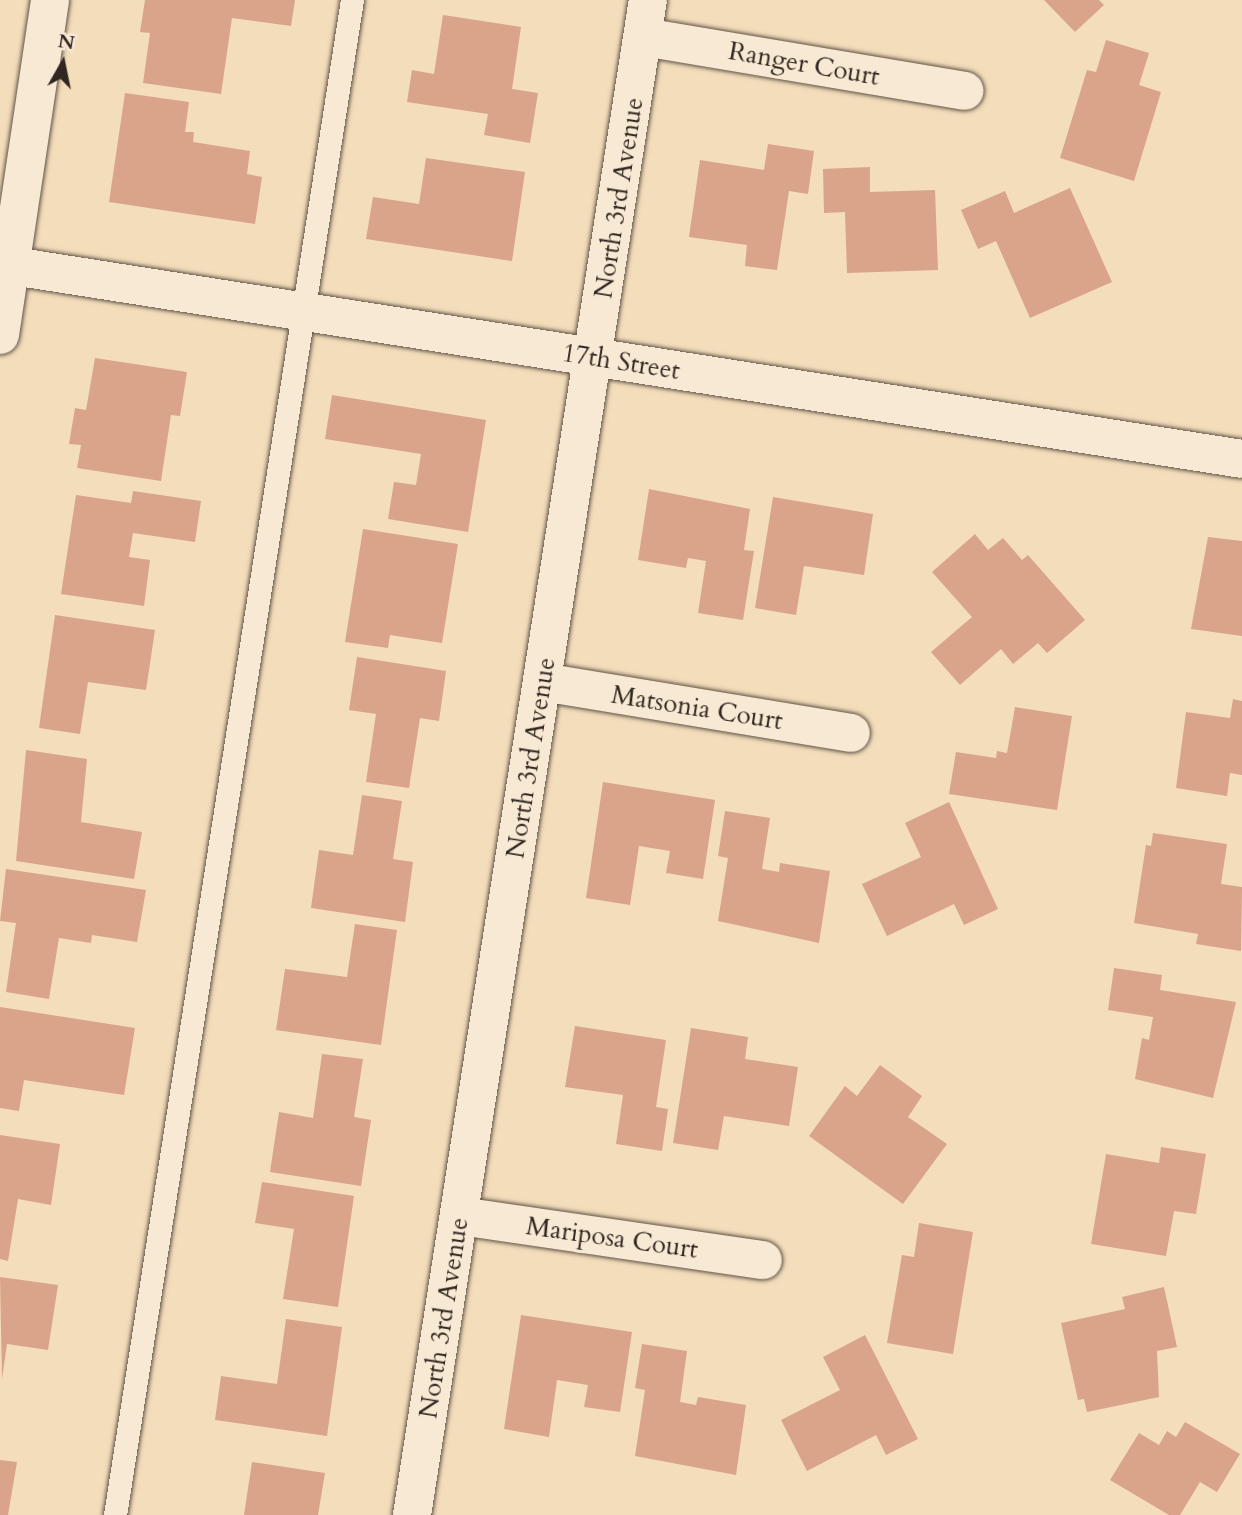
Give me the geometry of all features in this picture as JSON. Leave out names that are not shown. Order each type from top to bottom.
[{"type":"street","points":[[0,335],[5,265],[50,0]]},
{"type":"street","name":"Ranger Court","points":[[646,18],[965,91]]},
{"type":"street","name":"North 3rd Avenue","points":[[412,1515],[646,18]]},
{"type":"street","name":"17th Street","points":[[5,265],[1242,459]]},
{"type":"street","name":"Matsonia Court","points":[[543,682],[851,733]]},
{"type":"street","name":"Mariposa Court","points":[[460,1216],[764,1260]]},
{"type":"lane","points":[[115,1515],[301,312],[352,0]]},
{"type":"building","points":[[145,0],[295,0],[291,26],[232,18],[221,94],[143,83],[150,33],[140,32]]},
{"type":"building","points":[[1044,0],[1099,0],[1104,5],[1075,32]]},
{"type":"building","points":[[443,15],[521,27],[512,89],[538,93],[530,143],[484,135],[488,114],[407,102],[412,70],[434,74]]},
{"type":"building","points":[[1106,40],[1149,53],[1139,85],[1161,92],[1134,181],[1060,158],[1087,70],[1096,72]]},
{"type":"building","points":[[125,93],[189,102],[185,132],[194,132],[193,142],[250,151],[247,174],[262,177],[255,224],[109,202]]},
{"type":"building","points":[[768,144],[814,151],[808,194],[789,191],[777,270],[745,266],[747,245],[689,237],[700,160],[764,170]]},
{"type":"building","points":[[426,158],[525,172],[512,261],[366,239],[373,197],[419,204]]},
{"type":"building","points":[[870,167],[870,192],[935,190],[938,270],[847,273],[845,212],[824,213],[823,169]]},
{"type":"building","points":[[1070,188],[1112,282],[1030,318],[996,241],[978,249],[961,210],[1005,191],[1014,213]]},
{"type":"building","points":[[95,358],[187,372],[180,416],[171,415],[161,481],[77,468],[81,445],[69,444],[75,408],[86,410]]},
{"type":"building","points":[[332,395],[486,420],[468,532],[388,519],[394,482],[416,485],[421,454],[325,439]]},
{"type":"building","points":[[649,489],[750,509],[744,550],[754,551],[743,620],[698,613],[706,561],[688,558],[686,568],[638,560]]},
{"type":"building","points":[[133,491],[201,501],[195,542],[133,533],[129,557],[150,560],[144,606],[61,594],[76,495],[131,503]]},
{"type":"building","points":[[773,497],[873,514],[864,575],[804,566],[796,615],[755,608]]},
{"type":"building","points":[[363,529],[458,544],[442,643],[390,635],[388,648],[345,642]]},
{"type":"building","points":[[975,534],[988,550],[1003,538],[1022,560],[1028,555],[1085,620],[1047,653],[1038,643],[1013,664],[1001,649],[960,685],[931,652],[972,617],[932,572]]},
{"type":"building","points":[[1208,537],[1242,541],[1242,636],[1191,629]]},
{"type":"building","points":[[55,615],[155,630],[146,690],[88,682],[80,734],[39,728]]},
{"type":"building","points":[[357,657],[446,671],[439,721],[420,718],[409,788],[366,782],[376,714],[349,710]]},
{"type":"building","points":[[1233,699],[1242,701],[1242,775],[1230,773],[1227,796],[1176,788],[1186,712],[1230,718]]},
{"type":"building","points":[[1015,707],[1072,716],[1057,810],[949,794],[956,752],[996,758],[997,751],[1007,753]]},
{"type":"building","points":[[26,750],[87,759],[81,822],[142,832],[134,879],[16,861]]},
{"type":"building","points":[[603,782],[715,800],[703,879],[666,873],[670,851],[639,846],[630,905],[586,898]]},
{"type":"building","points":[[362,795],[402,801],[393,859],[413,862],[405,922],[311,908],[319,850],[353,855]]},
{"type":"building","points":[[949,802],[998,909],[964,925],[954,904],[887,936],[862,884],[921,857],[905,823]]},
{"type":"building","points":[[725,811],[770,818],[762,869],[779,872],[780,863],[830,871],[819,943],[718,921],[728,858],[718,856]]},
{"type":"building","points":[[1153,833],[1227,844],[1221,884],[1242,887],[1241,951],[1196,944],[1198,934],[1134,923],[1146,845],[1151,846]]},
{"type":"building","points":[[6,869],[146,890],[137,942],[92,935],[91,943],[59,938],[49,999],[6,992],[16,923],[0,921]]},
{"type":"building","points":[[355,924],[397,930],[381,1045],[276,1030],[285,969],[347,977]]},
{"type":"building","points":[[1114,968],[1162,975],[1160,990],[1236,1002],[1213,1098],[1135,1079],[1142,1038],[1149,1040],[1153,1017],[1108,1010]]},
{"type":"building","points":[[0,1007],[135,1028],[124,1095],[24,1080],[19,1111],[0,1108]]},
{"type":"building","points":[[575,1026],[666,1040],[656,1107],[668,1109],[662,1151],[616,1144],[623,1095],[565,1087]]},
{"type":"building","points":[[691,1028],[748,1037],[745,1059],[798,1067],[789,1126],[724,1116],[718,1150],[673,1143]]},
{"type":"building","points":[[322,1054],[363,1059],[354,1117],[371,1120],[361,1186],[270,1172],[279,1112],[313,1118]]},
{"type":"building","points":[[880,1065],[922,1096],[908,1117],[947,1144],[903,1204],[809,1136],[845,1086],[857,1096]]},
{"type":"building","points":[[0,1135],[60,1144],[51,1205],[18,1199],[8,1261],[0,1259]]},
{"type":"building","points":[[1161,1147],[1206,1154],[1196,1214],[1174,1211],[1166,1256],[1091,1244],[1106,1154],[1159,1163]]},
{"type":"building","points":[[262,1182],[354,1196],[338,1307],[283,1299],[294,1229],[255,1223]]},
{"type":"building","points":[[919,1223],[973,1232],[953,1354],[887,1343],[902,1255],[914,1257]]},
{"type":"building","points":[[0,1277],[58,1285],[48,1350],[7,1344],[2,1379]]},
{"type":"building","points":[[1164,1287],[1177,1347],[1157,1351],[1159,1397],[1087,1412],[1084,1399],[1078,1400],[1061,1323],[1125,1309],[1122,1297]]},
{"type":"building","points":[[521,1315],[632,1332],[620,1412],[584,1407],[588,1385],[557,1380],[549,1437],[504,1429]]},
{"type":"building","points":[[286,1319],[342,1327],[327,1436],[215,1420],[221,1376],[277,1384]]},
{"type":"building","points":[[865,1335],[918,1439],[886,1455],[876,1435],[807,1471],[781,1420],[840,1390],[823,1357]]},
{"type":"building","points":[[642,1344],[687,1351],[680,1402],[696,1405],[698,1397],[746,1405],[736,1475],[635,1456],[645,1390],[635,1388]]},
{"type":"building","points":[[1185,1422],[1240,1454],[1217,1492],[1200,1482],[1180,1515],[1169,1515],[1110,1480],[1139,1433],[1159,1445],[1167,1431],[1176,1437]]},
{"type":"building","points":[[0,1460],[17,1462],[8,1515],[0,1515]]},
{"type":"building","points":[[252,1462],[325,1473],[318,1515],[244,1515]]}]
